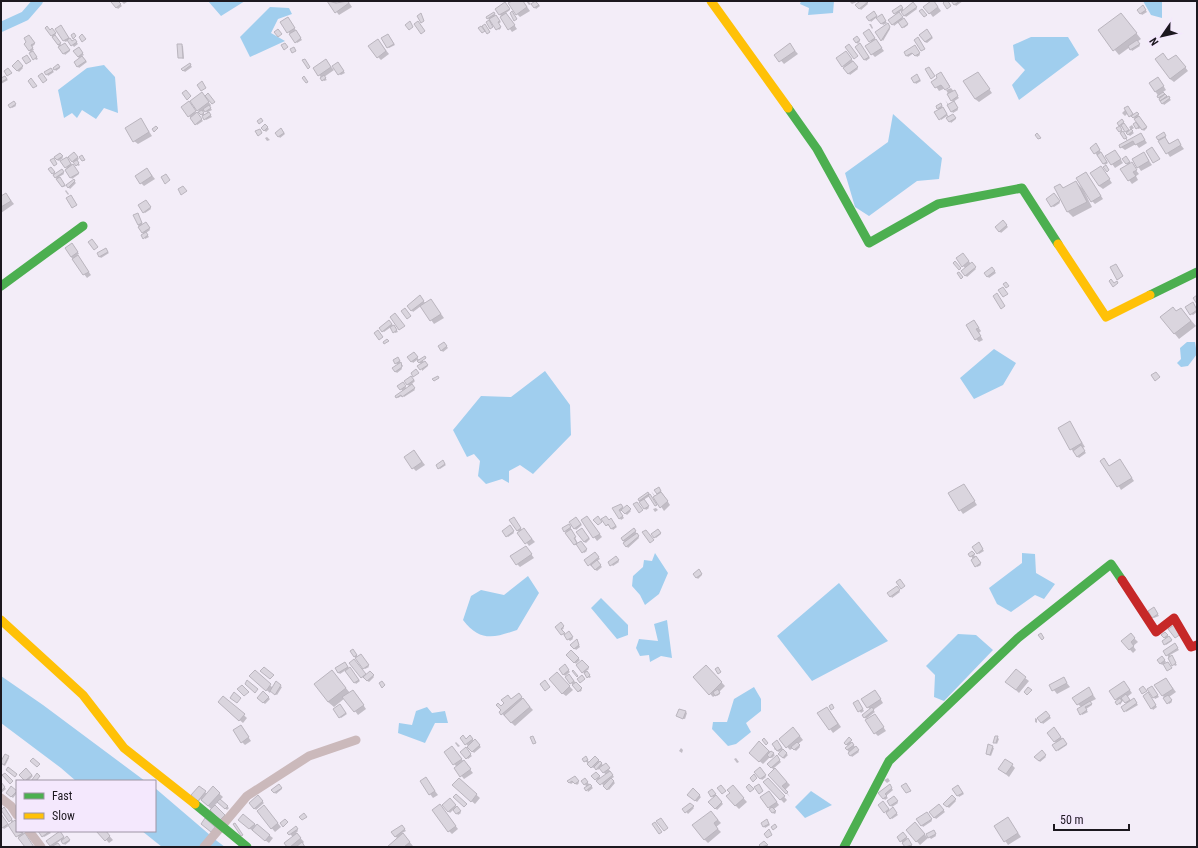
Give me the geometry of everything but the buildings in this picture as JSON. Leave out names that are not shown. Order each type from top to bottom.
[{"type":"street","points":[[711,1],[817,149],[869,243],[938,204],[1022,188],[1106,318],[1197,272]]},
{"type":"street","points":[[1,286],[83,226]]},
{"type":"street","points":[[844,847],[889,761],[1018,638],[1111,564],[1156,632],[1174,618],[1191,647],[1197,645]]},
{"type":"street","points":[[1,620],[84,695],[124,748],[221,828],[247,847]]},
{"type":"street","points":[[204,847],[247,796],[277,775],[309,756],[356,740]]},
{"type":"street","points":[[1,798],[16,814]]},
{"type":"street","points":[[30,832],[41,847]]},
{"type":"water","points":[[208,1],[245,1],[221,16]]},
{"type":"water","points":[[801,1],[834,1],[833,13],[808,15],[809,8],[800,4]]},
{"type":"water","points":[[1143,1],[1166,1],[1162,2],[1162,18],[1151,15]]},
{"type":"water","points":[[270,7],[289,8],[292,14],[278,19],[271,33],[285,41],[250,57],[240,37]]},
{"type":"water","points":[[1031,37],[1068,37],[1079,55],[1019,100],[1012,85],[1025,70],[1015,60],[1013,45]]},
{"type":"water","points":[[104,65],[115,77],[118,113],[104,108],[96,119],[82,110],[77,118],[72,113],[64,118],[58,90],[87,68]]},
{"type":"water","points":[[893,114],[942,158],[939,179],[917,181],[869,216],[855,207],[845,173],[888,142]]},
{"type":"water","points":[[1187,342],[1195,342],[1197,354],[1188,366],[1181,367],[1177,363],[1181,359],[1180,348]]},
{"type":"water","points":[[994,349],[1016,363],[1003,385],[974,399],[960,378]]},
{"type":"water","points":[[545,371],[570,405],[571,435],[533,474],[520,465],[509,471],[509,483],[502,479],[486,484],[478,476],[480,461],[474,454],[467,457],[453,430],[481,396],[511,397]]},
{"type":"water","points":[[655,553],[668,573],[659,594],[645,605],[640,595],[632,586],[633,576],[643,567],[644,560],[652,561]]},
{"type":"water","points":[[1022,553],[1035,554],[1036,573],[1055,584],[1044,599],[1035,595],[1011,612],[997,604],[989,588],[1022,563]]},
{"type":"water","points":[[528,576],[539,593],[517,630],[494,636],[481,635],[469,627],[463,620],[471,596],[481,590],[504,595]]},
{"type":"water","points":[[839,583],[888,641],[812,681],[777,636]]},
{"type":"water","points":[[601,598],[628,625],[628,635],[617,639],[591,608]]},
{"type":"water","points":[[667,620],[672,658],[661,656],[650,662],[649,655],[640,656],[636,648],[639,639],[658,641],[654,624]]},
{"type":"water","points":[[958,634],[976,635],[993,650],[944,701],[934,697],[935,675],[926,666]]},
{"type":"water","points":[[1,676],[43,705],[144,780],[75,780],[1,723]]},
{"type":"water","points":[[754,687],[761,699],[761,711],[746,723],[751,732],[736,744],[728,746],[712,729],[713,722],[727,722],[734,699]]},
{"type":"water","points":[[427,707],[432,713],[445,711],[448,723],[435,723],[425,743],[398,733],[399,723],[412,725],[416,711]]},
{"type":"water","points":[[156,789],[225,847],[162,847],[143,832],[156,832]]},
{"type":"water","points":[[811,791],[832,805],[805,818],[795,807]]},
{"type":"waterway","points":[[1,27],[25,16],[38,1]]},
{"type":"traffic: fast","points":[[788,108],[817,149],[869,243],[938,204],[1022,188],[1058,244]]},
{"type":"traffic: fast","points":[[1,286],[83,226]]},
{"type":"traffic: fast","points":[[1150,295],[1197,272]]},
{"type":"traffic: fast","points":[[844,847],[889,761],[1018,638],[1111,564],[1122,580]]},
{"type":"traffic: fast","points":[[195,804],[247,847]]},
{"type":"traffic: slow","points":[[711,1],[788,108]]},
{"type":"traffic: slow","points":[[1058,244],[1106,317],[1150,295]]},
{"type":"traffic: slow","points":[[1,620],[83,695],[124,748],[195,804]]},
{"type":"traffic: jam","points":[[1122,580],[1156,632],[1174,618],[1191,647],[1197,645]]}]
